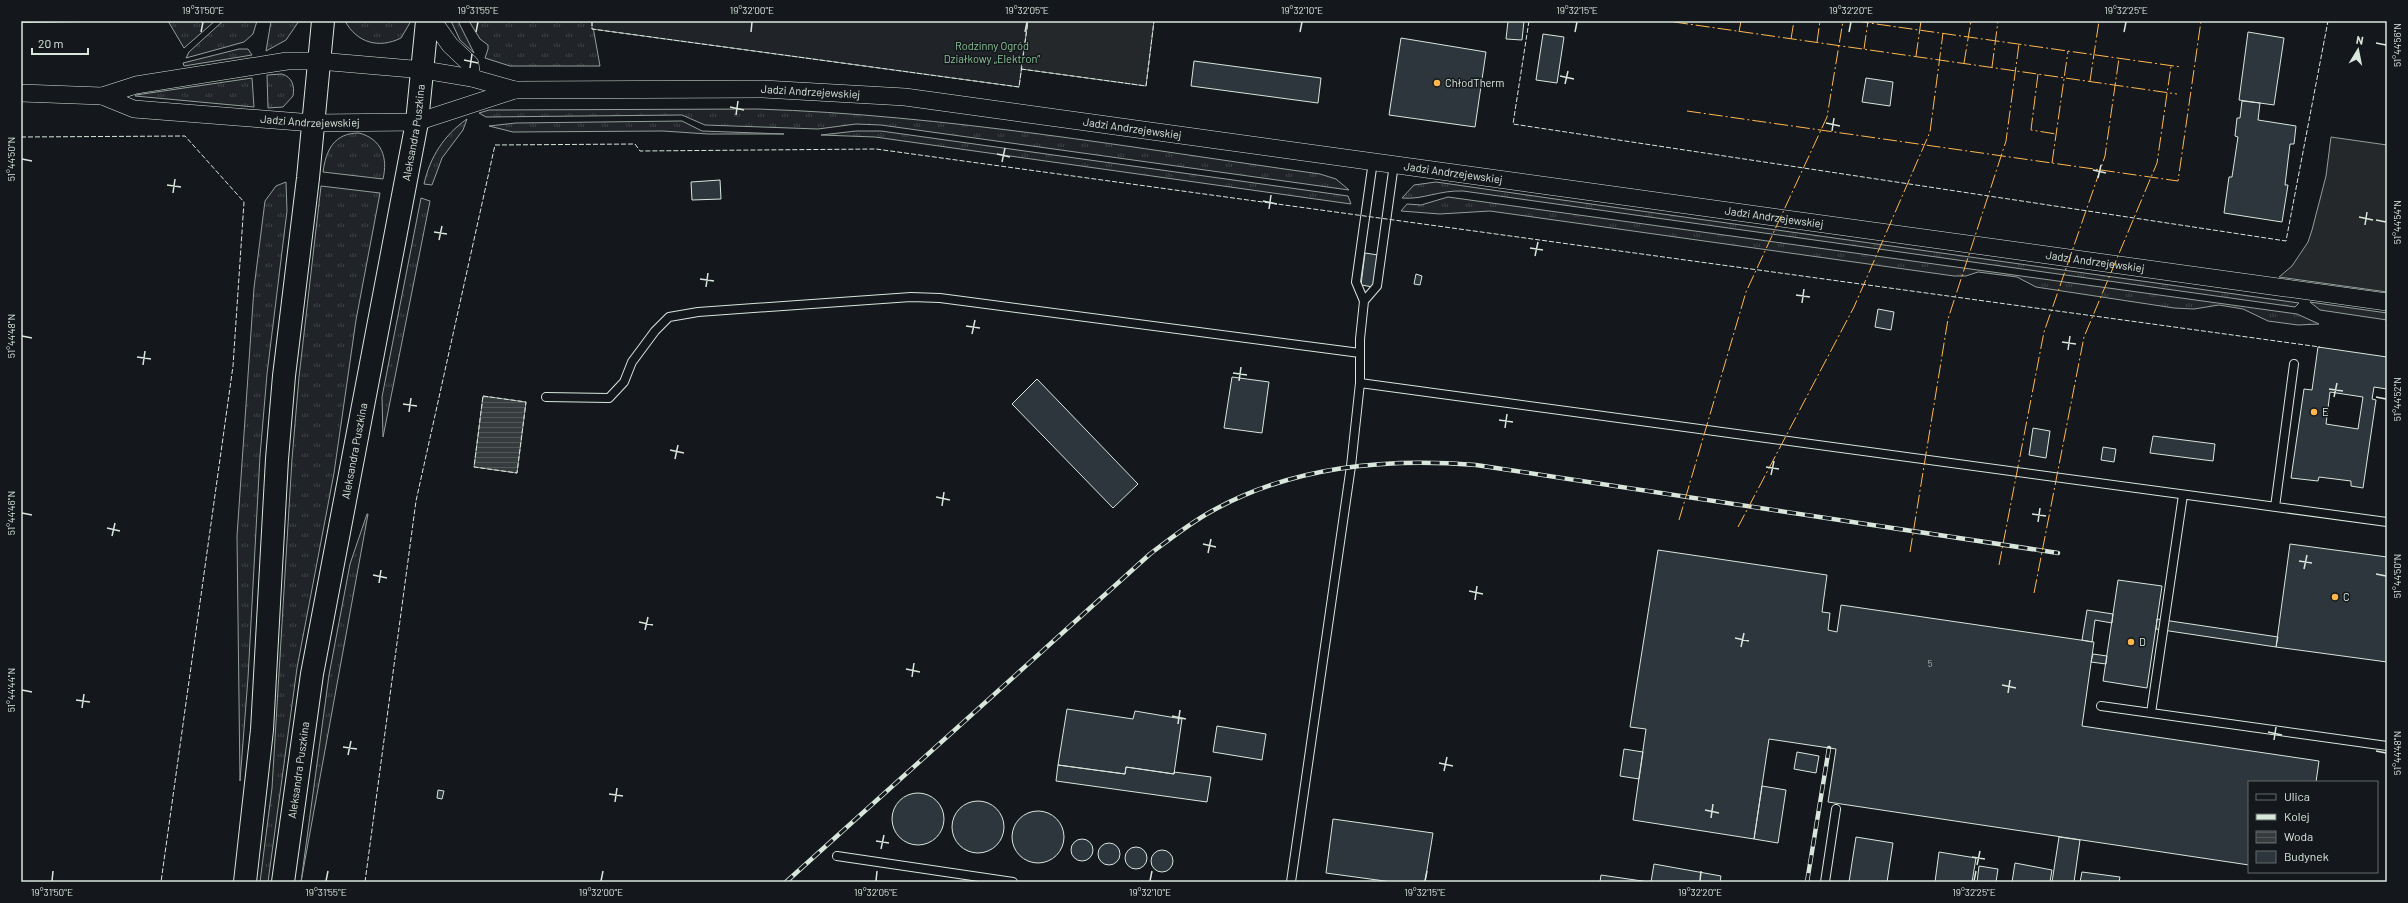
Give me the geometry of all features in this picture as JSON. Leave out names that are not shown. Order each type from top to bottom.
[{"type":"main road","points":[[245,882],[262,730],[284,384],[323,21]]},
{"type":"main road","name":"Aleksandra Puszkina","points":[[283,882],[312,674],[417,122],[424,70],[427,21]]},
{"type":"street","points":[[433,21],[450,45],[470,64],[472,78]]},
{"type":"street","name":"Jadzi Andrzejewskiej","points":[[102,96],[136,85],[287,61],[319,61],[424,70],[472,78],[515,90],[715,88],[855,93],[948,102],[2387,302]]},
{"type":"street","name":"Jadzi Andrzejewskiej","points":[[21,93],[102,96],[134,109],[313,123],[417,122],[515,90]]},
{"type":"lane","points":[[1291,882],[1351,466],[1360,383],[1360,353],[1364,301],[1356,282],[1373,161]]},
{"type":"lane","points":[[1364,301],[1377,286],[1394,164]]},
{"type":"lane","points":[[546,397],[609,398],[624,382],[632,362],[655,331],[668,317],[706,312],[911,297],[940,298],[1360,353]]},
{"type":"lane","points":[[2275,507],[2294,364]]},
{"type":"lane","points":[[1360,383],[2387,522]]},
{"type":"lane","points":[[2151,713],[2183,494]]},
{"type":"lane","points":[[2101,706],[2387,746]]},
{"type":"lane","points":[[1825,882],[1836,809]]},
{"type":"lane","points":[[837,856],[1013,882]]},
{"type":"green space","points":[[168,21],[215,21],[184,48]]},
{"type":"green space","points":[[223,21],[257,21],[253,34],[244,42],[186,58],[189,52]]},
{"type":"green space","points":[[271,21],[299,21],[286,40],[266,51]]},
{"type":"green space","points":[[345,21],[411,21],[401,38],[385,43],[377,43],[362,39]]},
{"type":"green space","points":[[451,21],[458,21],[474,53],[460,40]]},
{"type":"green space","points":[[469,21],[592,21],[600,66],[510,66],[485,58],[488,45],[480,39]]},
{"type":"green space","name":"Rodzinny Ogród Działkowy „Elektron”","points":[[592,21],[1028,21],[1019,87],[592,29]]},
{"type":"green space","points":[[239,49],[248,49],[252,55],[184,66],[183,63]]},
{"type":"green space","points":[[282,74],[288,77],[292,82],[294,89],[293,96],[283,107],[268,108],[267,75]]},
{"type":"green space","points":[[252,78],[254,107],[135,96],[136,95]]},
{"type":"green space","points":[[757,109],[828,112],[898,118],[1039,134],[1320,174],[1336,179],[1349,190],[881,125],[856,124],[818,129],[705,125],[682,115],[486,117],[479,113],[489,110]]},
{"type":"green space","points":[[467,119],[463,130],[442,158],[432,185],[424,184],[430,165],[439,147],[451,132]]},
{"type":"green space","points":[[682,121],[702,131],[784,134],[708,134],[663,131],[513,132],[489,126],[516,123]]},
{"type":"green space","points":[[856,131],[881,131],[1348,196],[1351,204],[875,137],[821,135]]},
{"type":"green space","points":[[359,133],[373,140],[382,150],[385,164],[383,179],[323,172],[326,157],[333,144],[343,136]]},
{"type":"green space","points":[[286,182],[287,211],[267,374],[260,456],[248,678],[240,781],[237,536],[254,288],[265,201],[276,186]]},
{"type":"green space","points":[[1436,182],[2299,303],[2295,307],[1463,191],[1446,192],[1417,198],[1402,198],[1414,185]]},
{"type":"green space","points":[[321,186],[380,193],[356,320],[334,473],[297,668],[268,882],[260,882],[272,788],[292,459],[299,377]]},
{"type":"green space","points":[[1448,197],[2297,314],[2319,324],[2298,325],[2268,321],[2243,309],[2219,305],[2194,309],[2174,308],[2036,287],[2017,277],[1978,272],[1966,276],[1954,276],[1490,211],[1440,214],[1401,211],[1407,204],[1421,205]]},
{"type":"green space","points":[[421,198],[430,201],[383,437],[382,397]]},
{"type":"green space","points":[[367,514],[301,882],[329,675],[350,564]]},
{"type":"shaded area","points":[[1028,21],[1154,21],[1146,86],[1021,69]]},
{"type":"shaded area","points":[[2331,137],[2387,145],[2387,292],[2279,277],[2292,266],[2308,242],[2326,176]]},
{"type":"shaded area","points":[[2310,302],[2387,313],[2387,320],[2320,310]]},
{"type":"water","points":[[483,396],[526,402],[517,473],[474,467]]},
{"type":"building","points":[[1508,21],[1524,21],[1522,40],[1506,39]]},
{"type":"building","points":[[2248,32],[2284,38],[2274,105],[2239,100]]},
{"type":"building","points":[[1543,34],[1564,37],[1557,83],[1536,80]]},
{"type":"building","name":"ChłodTherm","points":[[1401,38],[1486,52],[1475,127],[1389,115]]},
{"type":"building","points":[[1194,61],[1321,78],[1318,103],[1191,86]]},
{"type":"building","points":[[1866,78],[1893,82],[1890,106],[1862,102]]},
{"type":"building","points":[[2242,101],[2260,103],[2258,120],[2296,126],[2294,144],[2290,144],[2285,185],[2288,185],[2282,222],[2224,213],[2229,177],[2232,177],[2238,137],[2235,136],[2237,118],[2240,118]]},
{"type":"building","points":[[720,180],[721,199],[692,200],[691,182]]},
{"type":"building","points":[[1365,253],[1378,255],[1373,287],[1361,285]]},
{"type":"building","points":[[1416,274],[1422,276],[1420,285],[1414,284]]},
{"type":"building","points":[[1878,309],[1894,312],[1891,330],[1875,327]]},
{"type":"building","name":"E","points":[[2318,347],[2387,357],[2387,389],[2374,387],[2372,399],[2376,400],[2363,488],[2351,486],[2351,481],[2319,477],[2318,481],[2291,478],[2304,389],[2312,390]],"holes":[[[2330,392],[2363,397],[2358,429],[2326,424]]]},
{"type":"building","points":[[1232,377],[1269,382],[1262,433],[1224,428]]},
{"type":"building","points":[[1037,379],[1138,484],[1113,508],[1012,404]]},
{"type":"building","points":[[2033,428],[2050,431],[2046,458],[2029,455]]},
{"type":"building","points":[[2153,436],[2215,444],[2213,461],[2150,453]]},
{"type":"building","points":[[2103,447],[2116,449],[2114,462],[2101,460]]},
{"type":"building","name":"C","points":[[2290,544],[2387,557],[2387,662],[2276,647]]},
{"type":"building","points":[[1658,550],[1827,575],[1822,612],[1830,613],[1828,630],[1837,632],[1841,605],[2094,642],[2082,726],[2319,761],[2316,781],[2248,781],[2248,865],[1828,802],[1836,749],[1769,739],[1754,839],[1633,820],[1646,729],[1630,727]]},
{"type":"building","name":"D","points":[[2118,580],[2162,586],[2147,688],[2103,681]]},
{"type":"building","points":[[2087,610],[2113,614],[2112,623],[2095,620],[2092,642],[2082,640]]},
{"type":"building","points":[[2157,619],[2278,637],[2276,647],[2156,629]]},
{"type":"building","points":[[2093,654],[2107,656],[2106,664],[2091,662]]},
{"type":"building","points":[[1067,709],[1133,719],[1135,711],[1182,719],[1174,774],[1126,767],[1125,774],[1058,765]]},
{"type":"building","points":[[1217,726],[1266,734],[1262,760],[1213,752]]},
{"type":"building","points":[[1624,749],[1643,752],[1639,779],[1620,776]]},
{"type":"building","points":[[1797,752],[1819,756],[1816,773],[1794,769]]},
{"type":"building","points":[[1058,765],[1125,774],[1126,767],[1174,774],[1174,772],[1211,777],[1207,802],[1056,781]]},
{"type":"building","points":[[1762,786],[1786,790],[1778,843],[1754,839]]},
{"type":"building","points":[[438,790],[444,791],[442,799],[437,798]]},
{"type":"building","points":[[918,793],[928,795],[936,801],[942,809],[944,819],[942,829],[936,837],[928,843],[918,845],[908,843],[900,837],[894,829],[892,819],[894,809],[900,801],[908,795]]},
{"type":"building","points":[[978,801],[992,805],[1000,813],[1004,827],[1000,841],[992,849],[978,853],[964,849],[956,841],[952,827],[956,813],[964,805]]},
{"type":"building","points":[[1038,811],[1048,813],[1056,819],[1062,827],[1064,837],[1062,847],[1056,855],[1048,861],[1038,863],[1028,861],[1020,855],[1014,847],[1012,837],[1014,827],[1020,819],[1028,813]]},
{"type":"building","points":[[1333,819],[1433,833],[1425,882],[1392,882],[1326,873]]},
{"type":"building","points":[[1856,837],[1893,843],[1887,882],[1849,882]]},
{"type":"building","points":[[2059,837],[2080,840],[2074,882],[2052,882]]},
{"type":"building","points":[[1082,839],[1090,842],[1093,850],[1090,858],[1082,861],[1074,858],[1071,850],[1074,842]]},
{"type":"building","points":[[1109,843],[1117,846],[1120,854],[1117,862],[1109,865],[1101,862],[1098,854],[1101,846]]},
{"type":"building","points":[[1136,847],[1144,850],[1147,858],[1144,866],[1136,869],[1128,866],[1125,858],[1128,850]]},
{"type":"building","points":[[1162,850],[1170,853],[1173,861],[1170,869],[1162,872],[1154,869],[1151,861],[1154,853]]},
{"type":"building","points":[[1939,852],[1976,858],[1972,882],[1935,882]]},
{"type":"building","points":[[2015,863],[2052,870],[2050,882],[2012,882]]},
{"type":"building","points":[[1654,864],[1721,876],[1720,882],[1651,882]]},
{"type":"building","points":[[1979,866],[1998,869],[1996,882],[1977,882]]},
{"type":"building","points":[[2082,872],[2120,877],[2119,882],[2080,882]]},
{"type":"building","points":[[1601,875],[1649,882],[1600,882]]},
{"type":"railway","points":[[786,882],[1150,554],[1188,526],[1212,511],[1243,496],[1275,484],[1307,475],[1340,468],[1374,465],[1408,463],[1476,465],[2058,553]]},
{"type":"railway","points":[[1807,882],[1829,748]]},
{"type":"fence","points":[[592,21],[592,29],[1019,87],[1028,21]]},
{"type":"fence","points":[[1021,69],[1146,86],[1154,21]]},
{"type":"fence","points":[[1529,21],[1513,124],[2286,241],[2328,21]]},
{"type":"fence","points":[[21,137],[185,136],[244,202],[233,366],[161,882]]},
{"type":"fence","points":[[365,882],[416,501],[495,145],[635,144],[640,151],[876,149],[2320,347]]},
{"type":"fence","points":[[483,396],[526,402],[517,473],[474,467],[483,396]]},
{"type":"wall","points":[[21,22],[83,21]]},
{"type":"power","points":[[1739,32],[1741,21]]},
{"type":"power","points":[[1791,39],[1794,21]]},
{"type":"power","points":[[1817,42],[1820,21]]},
{"type":"power","points":[[1679,520],[1746,292],[1827,117],[1843,21]]},
{"type":"power","points":[[1855,21],[2181,67]]},
{"type":"power","points":[[1864,49],[1868,21]]},
{"type":"power","points":[[1916,56],[1921,21]]},
{"type":"power","points":[[1964,63],[1971,21]]},
{"type":"power","points":[[1992,67],[1998,21]]},
{"type":"power","points":[[2090,81],[2099,21]]},
{"type":"power","points":[[1687,111],[2178,181],[2201,21]]},
{"type":"power","points":[[1674,22],[2177,94]]},
{"type":"power","points":[[1738,527],[1854,307],[1930,132],[1943,33]]},
{"type":"power","points":[[1910,552],[1948,319],[2006,141],[2019,44]]},
{"type":"power","points":[[2052,163],[2068,51]]},
{"type":"power","points":[[1999,565],[2044,332],[2105,156],[2119,58]]},
{"type":"power","points":[[2034,593],[2084,337],[2157,163],[2171,66]]},
{"type":"power","points":[[2038,74],[2031,130],[2056,134]]},
{"type":"place","name":"ChłodTherm","points":[[1437,83]]},
{"type":"place","name":"E","points":[[2314,412]]},
{"type":"place","name":"C","points":[[2335,597]]},
{"type":"place","name":"D","points":[[2131,642]]}]
